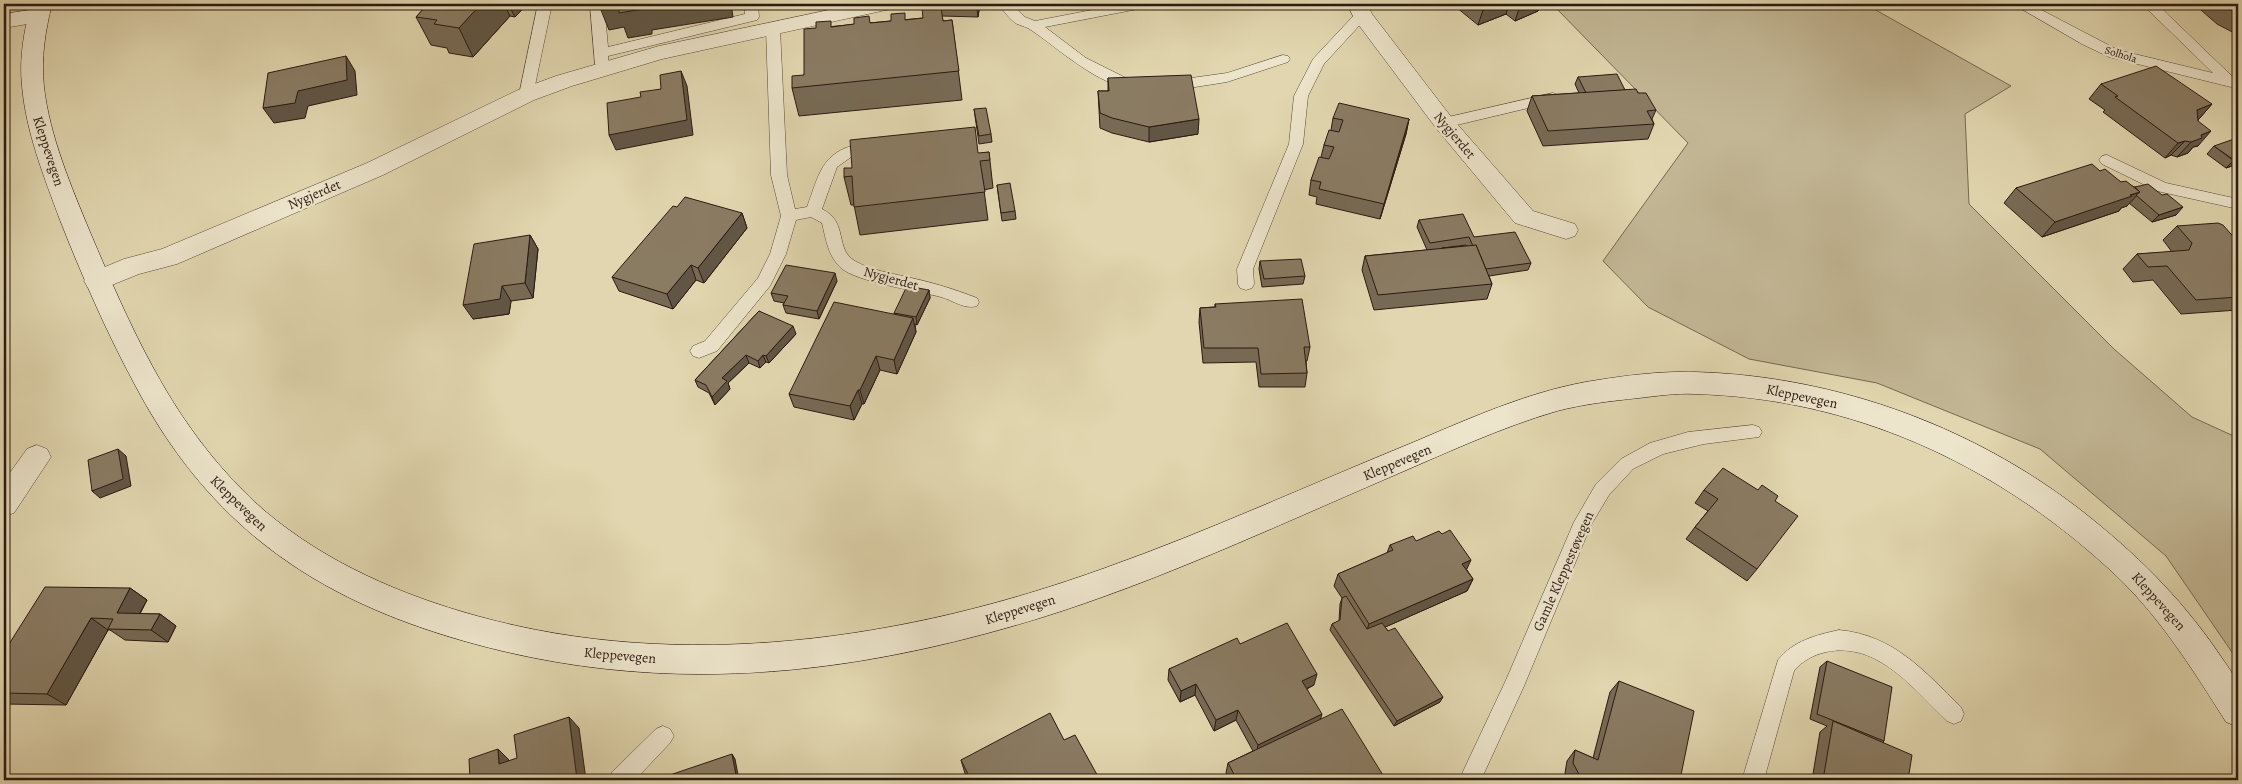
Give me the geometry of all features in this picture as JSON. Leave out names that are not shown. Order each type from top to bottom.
[{"type":"main road","name":"Nygjerdet","points":[[97,281],[133,266],[168,257],[375,169],[431,144],[460,126],[601,61],[659,53],[886,4]]},
{"type":"main road","points":[[4,21],[39,10]]},
{"type":"main road","name":"Kleppevegen","points":[[39,10],[31,59],[36,109],[52,168],[97,281],[150,391],[189,450],[219,488],[256,523],[301,557],[352,586],[409,610],[472,631],[539,646],[620,657],[684,660],[760,659],[835,652],[911,638],[984,620],[1048,601],[1178,553],[1471,430],[1537,406],[1595,391],[1656,382],[1720,382],[1787,390],[1855,407],[1924,432],[1994,466],[2062,510],[2124,562],[2182,624],[2229,694],[2238,711]]},
{"type":"main road","name":"Nygjerdet","points":[[1359,10],[1444,124],[1524,217],[1566,230]]},
{"type":"main road","points":[[4,504],[37,457]]},
{"type":"lane","points":[[526,95],[545,4]]},
{"type":"lane","points":[[597,4],[601,61]]},
{"type":"lane","name":"Nygjerdet","points":[[601,61],[752,17],[751,4]]},
{"type":"lane","points":[[1005,4],[1020,20],[1034,25],[1081,61],[1126,84],[1188,85],[1244,74],[1283,60]]},
{"type":"lane","points":[[1034,25],[1144,4]]},
{"type":"lane","name":"Solhola","points":[[2020,4],[2114,54],[2186,70],[2234,86]]},
{"type":"lane","name":"Solhola","points":[[2149,4],[2234,86]]},
{"type":"lane","name":"Nygjerdet","points":[[1246,284],[1245,269],[1296,144],[1301,96],[1318,62],[1359,10]]},
{"type":"lane","points":[[699,351],[710,346],[764,282],[778,254],[789,216],[778,175],[773,29]]},
{"type":"lane","points":[[1444,124],[1568,95]]},
{"type":"lane","points":[[789,216],[813,211],[831,164],[838,158],[849,151],[888,144]]},
{"type":"lane","points":[[2107,160],[2162,186],[2238,204]]},
{"type":"lane","name":"Nygjerdet","points":[[813,211],[830,221],[837,252],[848,265],[870,274],[945,292],[971,302]]},
{"type":"lane","name":"Gamle Kleppestøvegen","points":[[1470,780],[1555,590],[1579,528],[1603,489],[1626,465],[1650,451],[1682,439],[1716,434],[1753,432]]},
{"type":"lane","points":[[1753,780],[1785,667],[1795,654],[1828,641],[1848,641],[1867,644],[1886,651],[1906,667],[1954,714]]},
{"type":"lane","points":[[620,780],[663,736]]},
{"type":"shaded area","points":[[1552,4],[1865,4],[2011,86],[1965,114],[1969,204],[2114,349],[2192,417],[2238,438],[2238,661],[2166,556],[2040,449],[1877,383],[1749,359],[1648,307],[1603,261],[1688,143]]},
{"type":"building","points":[[428,4],[481,4],[459,28],[434,24],[437,20],[416,17]]},
{"type":"building","points":[[619,4],[654,4],[643,5],[643,9],[619,13]]},
{"type":"building","points":[[942,4],[978,4],[977,9],[941,8]]},
{"type":"building","points":[[1475,4],[1498,4],[1483,10]]},
{"type":"building","points":[[2224,4],[2238,4],[2238,13],[2229,9]]},
{"type":"building","points":[[941,7],[943,21],[952,20],[959,71],[792,88],[792,76],[804,75],[804,29],[816,28],[816,22],[831,21],[831,27],[854,24],[854,18],[869,16],[870,23],[891,21],[891,14],[905,13],[905,20],[923,18],[922,9]]},
{"type":"building","points":[[346,56],[347,80],[298,91],[295,103],[263,108],[268,73]]},
{"type":"building","points":[[2156,66],[2212,104],[2197,110],[2198,121],[2211,131],[2201,135],[2202,138],[2191,142],[2178,143],[2115,97],[2118,96],[2101,84]]},
{"type":"building","points":[[681,71],[687,120],[609,135],[607,103],[641,97],[640,92],[661,89],[660,75]]},
{"type":"building","points":[[1617,74],[1625,90],[1586,93],[1578,77]]},
{"type":"building","points":[[1191,75],[1199,119],[1149,127],[1112,118],[1100,113],[1098,91],[1109,91],[1108,78]]},
{"type":"building","points":[[1636,89],[1638,93],[1646,93],[1656,110],[1647,111],[1654,124],[1548,131],[1532,96]]},
{"type":"building","points":[[1339,103],[1409,119],[1384,204],[1319,189],[1321,182],[1311,180],[1319,157],[1329,159],[1334,147],[1324,145],[1329,130],[1339,132],[1343,120],[1333,118]]},
{"type":"building","points":[[986,108],[991,134],[979,136],[974,109]]},
{"type":"building","points":[[975,127],[978,153],[989,152],[990,160],[980,161],[985,192],[854,207],[852,176],[844,177],[844,168],[852,168],[850,140]]},
{"type":"building","points":[[2237,138],[2238,158],[2234,160],[2214,146]]},
{"type":"building","points":[[2092,164],[2100,171],[2105,169],[2121,182],[2126,181],[2140,192],[2055,222],[2016,188]]},
{"type":"building","points":[[1010,183],[1015,211],[1001,213],[997,185]]},
{"type":"building","points":[[2148,184],[2162,195],[2167,194],[2183,207],[2159,215],[2136,195],[2140,192],[2135,187]]},
{"type":"building","points":[[685,197],[742,213],[698,268],[691,265],[667,294],[612,277],[673,206],[677,207]]},
{"type":"building","points":[[1463,214],[1474,237],[1515,232],[1531,263],[1486,269],[1476,245],[1473,246],[1469,237],[1430,243],[1419,220]]},
{"type":"building","points":[[2218,223],[2223,225],[2238,242],[2238,297],[2196,300],[2167,266],[2148,267],[2137,254],[2189,250],[2192,243],[2177,226]]},
{"type":"building","points":[[530,235],[525,283],[502,286],[500,299],[463,305],[474,244]]},
{"type":"building","points":[[1476,245],[1492,284],[1378,295],[1365,256]]},
{"type":"building","points":[[1301,259],[1305,276],[1264,279],[1260,261]]},
{"type":"building","points":[[786,265],[835,273],[817,311],[783,305],[788,296],[771,293]]},
{"type":"building","points":[[907,286],[929,290],[916,317],[894,313]]},
{"type":"building","points":[[1302,299],[1310,347],[1304,347],[1307,373],[1261,374],[1258,348],[1204,348],[1200,308],[1216,307],[1215,304]]},
{"type":"building","points":[[834,302],[913,318],[894,360],[876,356],[850,406],[789,394]]},
{"type":"building","points":[[759,311],[793,326],[766,356],[763,355],[758,361],[746,355],[722,378],[727,381],[712,397],[706,385],[695,380]]},
{"type":"building","points":[[118,449],[123,479],[92,491],[88,460]]},
{"type":"building","points":[[1723,468],[1758,490],[1762,485],[1778,496],[1775,501],[1798,516],[1757,569],[1695,527],[1718,499],[1704,490]]},
{"type":"building","points":[[1450,530],[1471,560],[1462,564],[1473,579],[1369,624],[1338,574],[1393,550],[1390,545],[1413,536],[1416,541],[1439,531],[1442,534]]},
{"type":"building","points":[[45,587],[130,588],[117,613],[160,614],[151,630],[108,629],[113,619],[91,618],[47,694],[4,693],[4,652]]},
{"type":"building","points":[[1346,596],[1367,629],[1382,623],[1388,631],[1395,628],[1443,697],[1397,721],[1332,624],[1340,620],[1342,598]]},
{"type":"building","points":[[1287,623],[1317,674],[1302,681],[1322,714],[1258,745],[1238,710],[1216,720],[1196,684],[1181,691],[1169,669],[1237,638],[1240,644]]},
{"type":"building","points":[[1827,661],[1892,687],[1884,741],[1817,714]]},
{"type":"building","points":[[1619,681],[1694,711],[1680,780],[1582,780],[1573,763],[1575,750],[1598,760]]},
{"type":"building","points":[[1342,709],[1386,780],[1237,780],[1228,763]]},
{"type":"building","points":[[1050,713],[1064,740],[1075,735],[1100,780],[971,780],[961,760]]},
{"type":"building","points":[[569,717],[577,779],[470,780],[469,759],[498,749],[499,764],[517,758],[514,735]]},
{"type":"building","points":[[1833,721],[1912,755],[1908,780],[1823,780]]},
{"type":"building","points":[[732,754],[737,780],[658,780],[658,779]]}]
